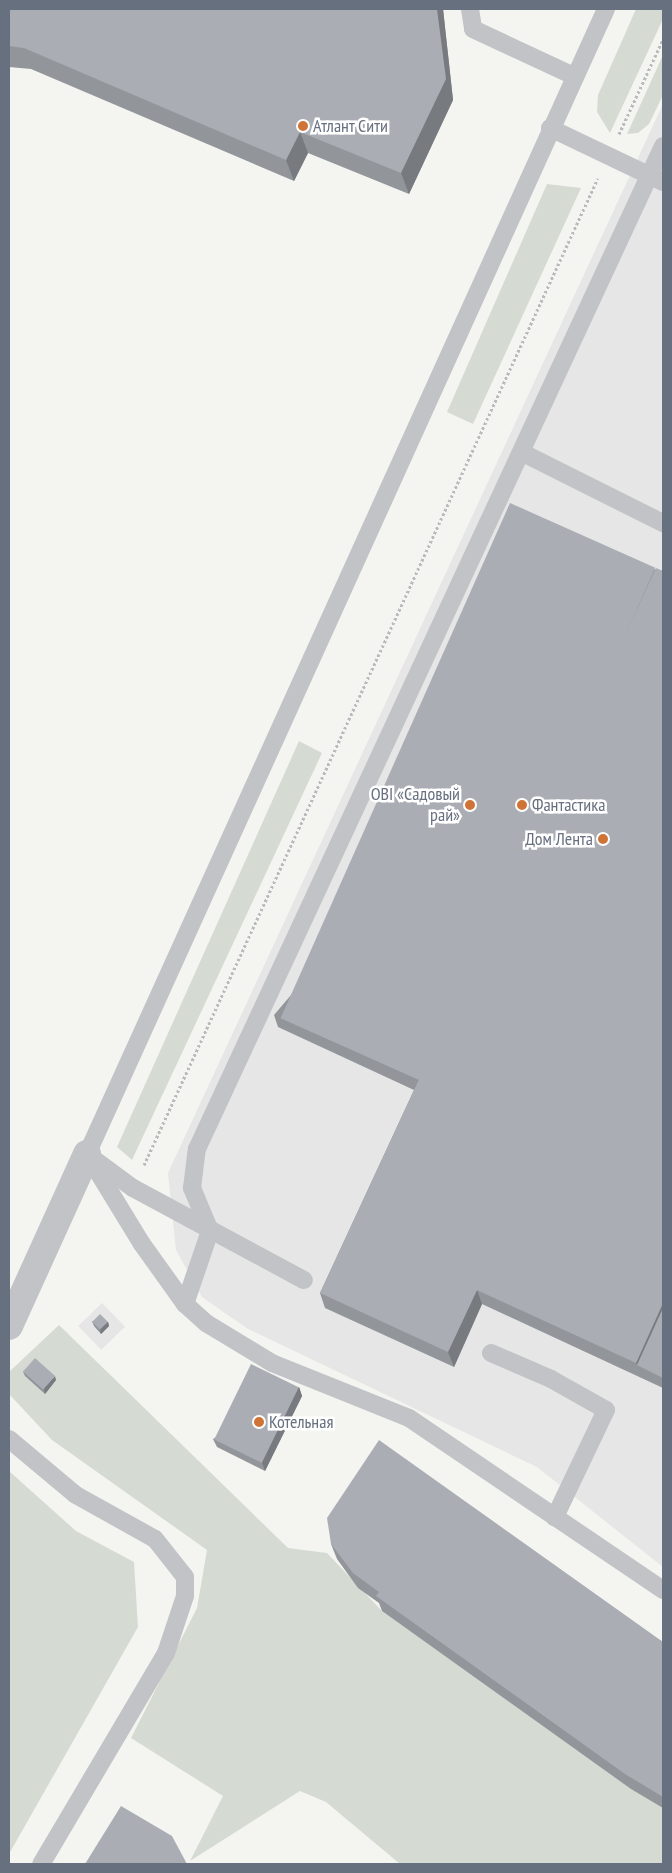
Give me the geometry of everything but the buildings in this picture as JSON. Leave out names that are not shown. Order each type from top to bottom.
[{"type":"street","points":[[9,1326],[87,1154]]},
{"type":"lane","points":[[470,9],[473,29],[574,76]]},
{"type":"lane","points":[[87,1154],[550,128],[606,9]]},
{"type":"lane","points":[[550,128],[656,179]]},
{"type":"lane","points":[[185,1304],[210,1231],[192,1188],[197,1149],[497,501],[523,454],[656,179],[663,146]]},
{"type":"lane","points":[[523,454],[663,523]]},
{"type":"lane","points":[[87,1154],[133,1188],[304,1280]]},
{"type":"lane","points":[[87,1154],[142,1244],[185,1304],[206,1323],[272,1362],[409,1418],[663,1590]]},
{"type":"lane","points":[[491,1353],[551,1378],[606,1410],[556,1517]]},
{"type":"lane","points":[[9,1439],[76,1495],[155,1539],[185,1577],[186,1596],[166,1653],[41,1864]]},
{"type":"path","points":[[133,1188],[663,39]]},
{"type":"shaded area","points":[[636,9],[663,9],[663,19],[610,133],[597,112],[598,95]]},
{"type":"shaded area","points":[[663,55],[663,95],[649,124],[638,133],[627,134]]},
{"type":"shaded area","points":[[663,104],[663,1567],[537,1467],[248,1329],[202,1297],[176,1250],[168,1173]]},
{"type":"shaded area","points":[[547,184],[581,188],[473,424],[447,412]]},
{"type":"shaded area","points":[[299,741],[322,753],[132,1160],[117,1147]]},
{"type":"shaded area","points":[[102,1303],[125,1327],[101,1350],[78,1326]]},
{"type":"shaded area","points":[[59,1325],[288,1548],[327,1553],[382,1611],[663,1808],[663,1864],[400,1864],[326,1802],[300,1791],[190,1861],[223,1796],[131,1738],[197,1608],[207,1550],[52,1440],[9,1394],[9,1372]]},
{"type":"shaded area","points":[[9,1471],[76,1531],[134,1562],[138,1627],[9,1854]]},
{"type":"place","name":"Атлант Сити","points":[[303,126]]},
{"type":"place","name":"OBI «Садовый рай»","points":[[470,805]]},
{"type":"place","name":"Фантастика","points":[[522,805]]},
{"type":"place","name":"Дом Лента","points":[[603,839]]},
{"type":"place","name":"Котельная","points":[[259,1422]]}]
